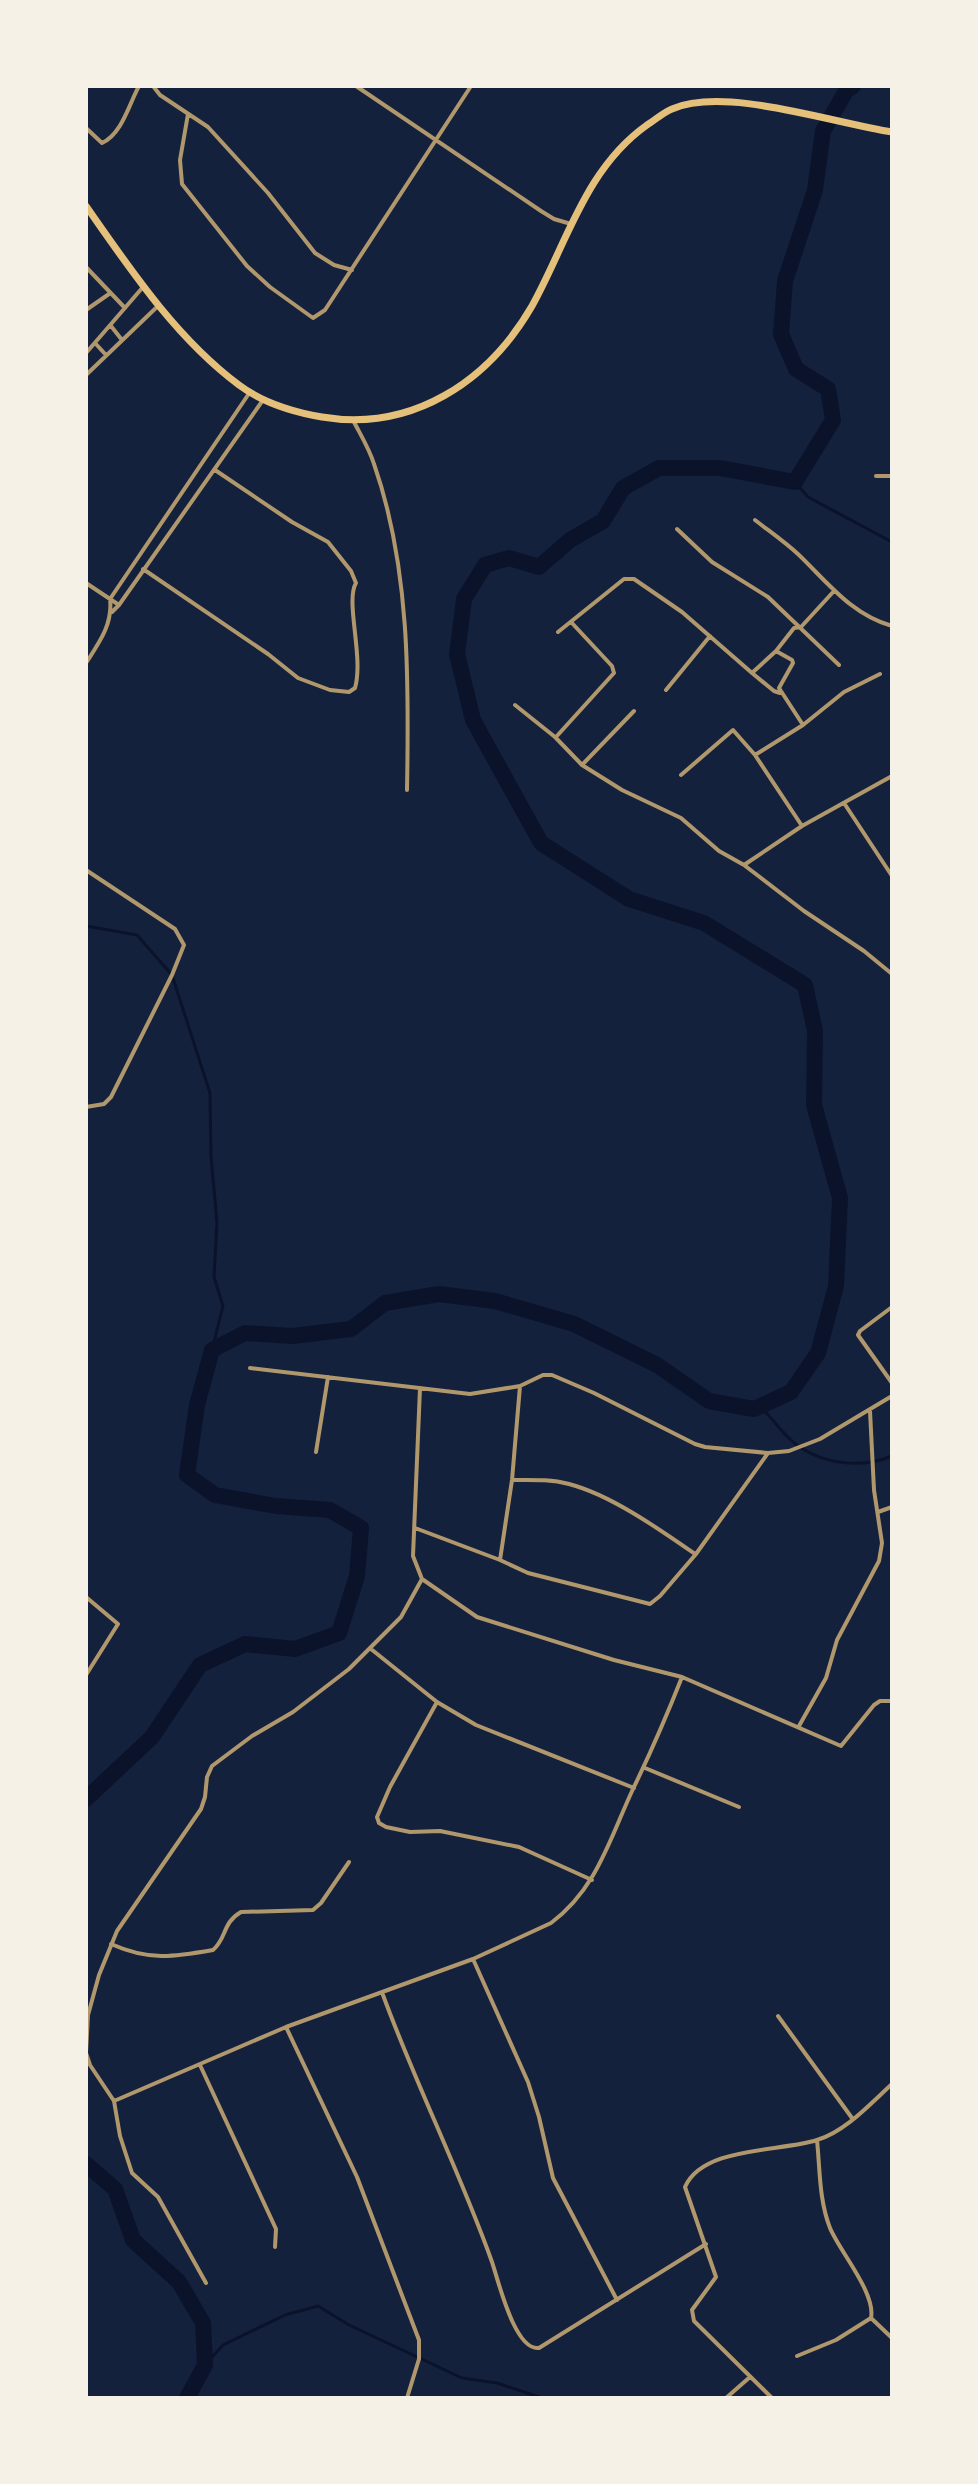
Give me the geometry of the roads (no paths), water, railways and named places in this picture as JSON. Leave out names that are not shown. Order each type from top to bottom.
[{"type":"highway","points":[[86,206],[143,287],[215,363],[250,392],[263,400],[304,414],[353,420],[386,418],[439,400],[489,363],[514,334],[532,306],[571,224],[604,167],[628,139],[671,109],[698,101],[737,102],[889,132]]},
{"type":"street","points":[[86,128],[102,143],[109,140],[139,86]]},
{"type":"street","points":[[153,86],[160,95],[208,127],[268,193],[315,253],[334,265],[352,270]]},
{"type":"street","points":[[356,86],[541,211],[571,224]]},
{"type":"street","points":[[188,114],[180,160],[182,184],[247,266],[313,318],[325,310],[471,86]]},
{"type":"street","points":[[86,267],[125,308]]},
{"type":"street","points":[[86,353],[143,287]]},
{"type":"street","points":[[86,310],[109,294]]},
{"type":"street","points":[[86,375],[160,305]]},
{"type":"street","points":[[110,326],[122,340]]},
{"type":"street","points":[[95,343],[106,355]]},
{"type":"street","points":[[112,612],[110,599],[250,392]]},
{"type":"street","points":[[86,663],[104,635],[112,612],[263,400]]},
{"type":"street","points":[[353,420],[373,460],[395,546],[406,657],[407,790]]},
{"type":"street","points":[[143,569],[310,685],[349,692],[355,688],[359,676],[359,657],[351,593],[356,583],[351,571],[328,542],[292,522],[215,470]]},
{"type":"street","points":[[876,476],[892,476]]},
{"type":"street","points":[[755,520],[797,553],[834,591],[876,622],[892,626]]},
{"type":"street","points":[[677,529],[712,562],[768,597],[839,665]]},
{"type":"street","points":[[558,632],[624,579],[634,579],[682,612],[752,673],[780,693],[803,725]]},
{"type":"street","points":[[86,583],[119,605]]},
{"type":"street","points":[[752,673],[834,591]]},
{"type":"street","points":[[555,737],[614,673],[612,666],[571,622]]},
{"type":"street","points":[[666,690],[710,636]]},
{"type":"street","points":[[776,651],[793,663],[781,682],[780,693]]},
{"type":"street","points":[[755,755],[803,725],[844,692],[880,674]]},
{"type":"street","points":[[515,705],[555,737],[582,765],[622,790],[681,818],[719,851],[744,865],[892,974]]},
{"type":"street","points":[[582,765],[634,711]]},
{"type":"street","points":[[681,775],[733,730],[755,755],[802,826]]},
{"type":"street","points":[[744,865],[802,826],[892,776]]},
{"type":"street","points":[[844,803],[892,876]]},
{"type":"street","points":[[86,870],[175,929],[184,941],[184,948],[111,1097],[100,1105],[86,1107]]},
{"type":"street","points":[[892,1307],[858,1335],[892,1383]]},
{"type":"street","points":[[250,1368],[470,1394],[520,1386],[543,1375],[552,1375],[695,1444],[768,1453],[800,1448],[892,1396]]},
{"type":"street","points":[[316,1452],[328,1377]]},
{"type":"street","points":[[500,1560],[512,1480],[520,1386]]},
{"type":"street","points":[[420,1388],[413,1556],[422,1579],[477,1617],[614,1660],[682,1677],[841,1746],[874,1705],[880,1701],[892,1701]]},
{"type":"street","points":[[799,1726],[826,1678],[837,1640],[879,1561],[882,1543],[874,1490],[870,1411]]},
{"type":"street","points":[[415,1528],[528,1573],[643,1605],[650,1604],[696,1554],[768,1453]]},
{"type":"street","points":[[512,1480],[553,1480],[582,1488],[696,1554]]},
{"type":"street","points":[[878,1512],[892,1507]]},
{"type":"street","points":[[206,2283],[158,2197],[132,2173],[120,2136],[114,2101],[90,2065],[86,2053],[91,1998],[111,1944],[201,1809],[212,1766],[252,1736],[304,1705],[371,1649],[407,1609],[422,1579]]},
{"type":"street","points":[[86,1597],[118,1624],[86,1675]]},
{"type":"street","points":[[371,1649],[437,1702],[489,1731],[634,1788]]},
{"type":"street","points":[[114,2101],[286,2027],[473,1959],[551,1923],[572,1906],[592,1880],[645,1768],[682,1677]]},
{"type":"street","points":[[437,1702],[390,1787],[377,1817],[379,1823],[410,1832],[440,1831],[519,1847],[592,1880]]},
{"type":"street","points":[[645,1768],[739,1807]]},
{"type":"street","points":[[111,1944],[160,1958],[213,1950],[227,1924],[241,1912],[313,1910],[349,1862]]},
{"type":"street","points":[[473,1959],[528,2082],[553,2178],[617,2300]]},
{"type":"street","points":[[382,1994],[475,2217],[522,2341],[532,2349],[539,2348],[706,2244]]},
{"type":"street","points":[[778,2016],[852,2118]]},
{"type":"street","points":[[286,2027],[357,2177],[419,2340],[419,2359],[407,2398]]},
{"type":"street","points":[[200,2065],[276,2229],[275,2247]]},
{"type":"street","points":[[772,2398],[694,2321],[692,2310],[716,2277],[685,2187],[697,2172],[732,2156],[817,2140],[852,2118],[892,2084]]},
{"type":"street","points":[[797,2356],[836,2340],[871,2318],[872,2311],[863,2285],[845,2257],[825,2213],[817,2140]]},
{"type":"street","points":[[871,2318],[892,2338]]},
{"type":"street","points":[[726,2398],[750,2377]]},
{"type":"waterway","points":[[86,1799],[152,1737],[200,1665],[245,1644],[295,1649],[339,1633],[357,1576],[361,1528],[330,1510],[276,1506],[215,1495],[187,1475],[197,1405],[212,1350],[245,1333],[292,1336],[351,1329],[385,1303],[439,1294],[495,1301],[574,1324],[657,1365],[709,1401],[754,1409],[791,1392],[818,1353],[836,1286],[840,1198],[814,1105],[815,1031],[805,985],[704,923],[629,899],[541,843],[473,720],[457,654],[464,599],[485,565],[509,558],[539,567],[570,540],[603,521],[623,488],[659,468],[720,468],[795,482],[833,420],[828,389],[796,369],[781,334],[785,281],[815,190],[823,131],[846,91],[853,86]]},
{"type":"waterway","points":[[795,482],[808,497],[892,542]]},
{"type":"waterway","points":[[86,926],[137,935],[172,975],[210,1093],[217,1223],[214,1277],[223,1306],[212,1350]]},
{"type":"waterway","points":[[761,1407],[795,1444],[811,1454],[846,1463],[869,1462],[892,1456]]},
{"type":"waterway","points":[[86,2164],[115,2189],[133,2240],[179,2282],[203,2323],[205,2365],[187,2398]]},
{"type":"waterway","points":[[205,2365],[223,2345],[285,2315],[318,2306],[349,2325],[462,2378],[497,2383],[542,2398]]}]
